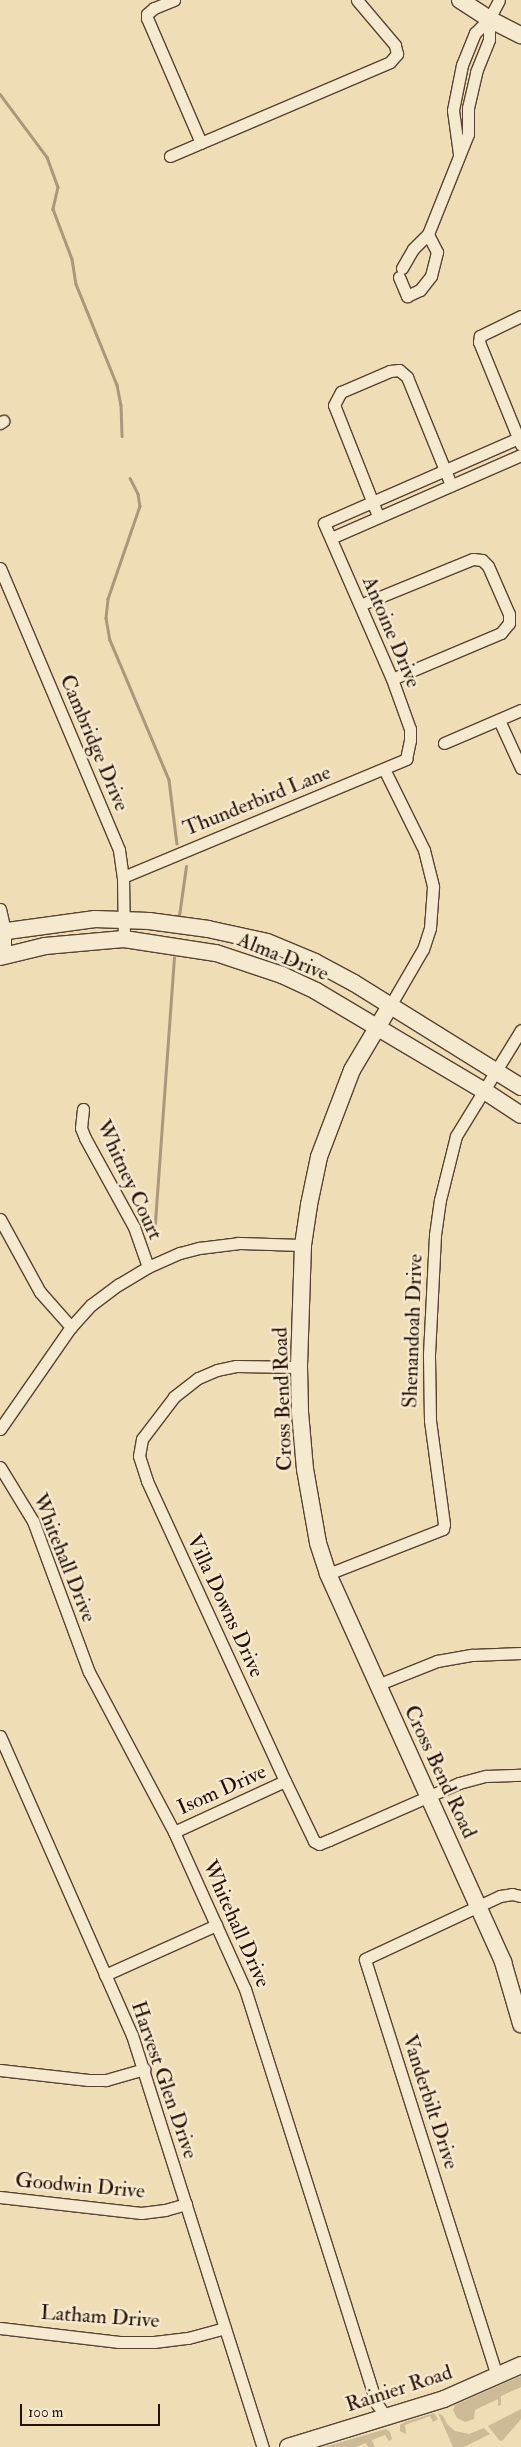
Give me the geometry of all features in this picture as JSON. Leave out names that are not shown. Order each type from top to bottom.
[{"type":"street","points":[[174,0],[154,8],[147,14],[147,18],[201,143]]},
{"type":"street","points":[[170,156],[390,62],[397,54],[395,45],[359,0]]},
{"type":"street","points":[[460,0],[489,19],[521,35]]},
{"type":"street","points":[[459,154],[454,110],[460,73],[475,33],[489,19],[499,0]]},
{"type":"street","points":[[428,234],[437,252],[431,276],[420,290],[407,296],[400,272],[413,249],[428,234],[468,134],[468,108],[475,76],[489,39],[489,19]]},
{"type":"street","points":[[460,73],[475,76]]},
{"type":"street","points":[[355,526],[348,511],[491,450],[520,440],[479,342],[480,336],[521,316]]},
{"type":"street","points":[[378,516],[334,405],[337,396],[341,392],[390,371],[399,370],[407,377],[451,485]]},
{"type":"street","points":[[491,450],[497,466]]},
{"type":"street","points":[[331,538],[521,455]]},
{"type":"street","points":[[412,483],[418,499]]},
{"type":"street","name":"Antoine Drive","points":[[348,511],[324,523],[392,680],[410,729],[406,759]]},
{"type":"street","points":[[360,605],[473,558],[482,560],[488,566],[509,614],[506,629],[392,680]]},
{"type":"street","name":"Cambridge Drive","points":[[0,568],[119,850],[123,877],[124,939]]},
{"type":"street","points":[[444,743],[521,710]]},
{"type":"street","points":[[499,720],[521,768]]},
{"type":"street","name":"Thunderbird Lane","points":[[123,877],[406,759]]},
{"type":"street","name":"Cross Bend Road","points":[[384,769],[424,850],[433,887],[430,928],[425,942],[390,1006],[352,1070],[319,1157],[303,1245],[299,1367],[300,1412],[305,1469],[318,1543],[328,1574],[503,1962],[521,2024]]},
{"type":"street","points":[[0,909],[2,957]]},
{"type":"street","name":"Alma Drive","points":[[2,931],[68,921],[95,919],[125,920],[208,929],[267,942],[315,962],[496,1070],[521,1087]]},
{"type":"street","name":"Alma Drive","points":[[2,957],[45,946],[124,939],[216,953],[252,964],[316,991],[483,1090],[521,1115]]},
{"type":"street","name":"Shenandoah Drive","points":[[328,1574],[443,1529],[444,1524],[430,1420],[429,1354],[435,1235],[440,1200],[456,1136],[521,1030]]},
{"type":"street","name":"Whitney Court","points":[[83,1108],[80,1119],[83,1133],[134,1227],[148,1267]]},
{"type":"street","points":[[0,1219],[40,1292],[71,1327]]},
{"type":"street","points":[[0,1429],[71,1327],[91,1305],[118,1285],[148,1267],[180,1253],[210,1246],[238,1243],[303,1245]]},
{"type":"street","name":"Villa Downs Drive","points":[[299,1367],[236,1366],[217,1370],[198,1378],[174,1397],[142,1439],[139,1456],[147,1480],[285,1782],[314,1841],[319,1844],[428,1796]]},
{"type":"street","name":"Whitehall Drive","points":[[0,1467],[33,1521],[89,1672],[174,1832],[255,2015],[377,2404],[386,2417]]},
{"type":"street","points":[[377,1685],[437,1662],[472,1655],[521,1653]]},
{"type":"street","name":"Harvest Glen Drive","points":[[0,1736],[132,2035],[263,2447]]},
{"type":"street","points":[[428,1796],[459,1782],[486,1776],[521,1775]]},
{"type":"street","name":"Isom Drive","points":[[174,1832],[285,1782]]},
{"type":"street","points":[[478,1906],[500,1896],[512,1894],[521,1896]]},
{"type":"street","name":"Vanderbilt Drive","points":[[478,1906],[365,1959],[497,2376]]},
{"type":"street","points":[[105,1975],[216,1925]]},
{"type":"street","points":[[0,2070],[88,2080],[106,2080],[144,2069]]},
{"type":"street","name":"Goodwin Drive","points":[[0,2197],[141,2214],[186,2204]]},
{"type":"street","name":"Latham Drive","points":[[0,2328],[119,2342],[154,2342],[188,2338],[225,2328]]},
{"type":"street","name":"Rainier Road","points":[[288,2447],[444,2399],[521,2365]]},
{"type":"shaded area","points":[[521,2376],[521,2387],[501,2396],[501,2405],[498,2406],[498,2399],[475,2410],[474,2419],[465,2422],[457,2418],[453,2410],[455,2405]]},
{"type":"shaded area","points":[[521,2409],[521,2419],[500,2441],[488,2426]]},
{"type":"shaded area","points":[[434,2413],[438,2419],[433,2422],[430,2416],[405,2425],[406,2434],[400,2431],[400,2425],[405,2422]]},
{"type":"shaded area","points":[[438,2413],[443,2416],[447,2424],[455,2431],[469,2434],[484,2428],[490,2434],[464,2447],[453,2447]]},
{"type":"shaded area","points":[[386,2429],[390,2432],[392,2439],[389,2441],[385,2435],[372,2440],[375,2447],[368,2447],[366,2443],[356,2447],[324,2447]]},
{"type":"waterway","points":[[0,94],[47,157],[58,187],[53,209],[72,259],[76,284],[117,385],[121,405],[122,436]]},
{"type":"waterway","points":[[130,478],[138,494],[140,506],[108,599],[106,618],[110,640],[169,780],[177,844]]},
{"type":"waterway","points":[[179,916],[186,866]]},
{"type":"waterway","points":[[154,1236],[174,958]]}]
